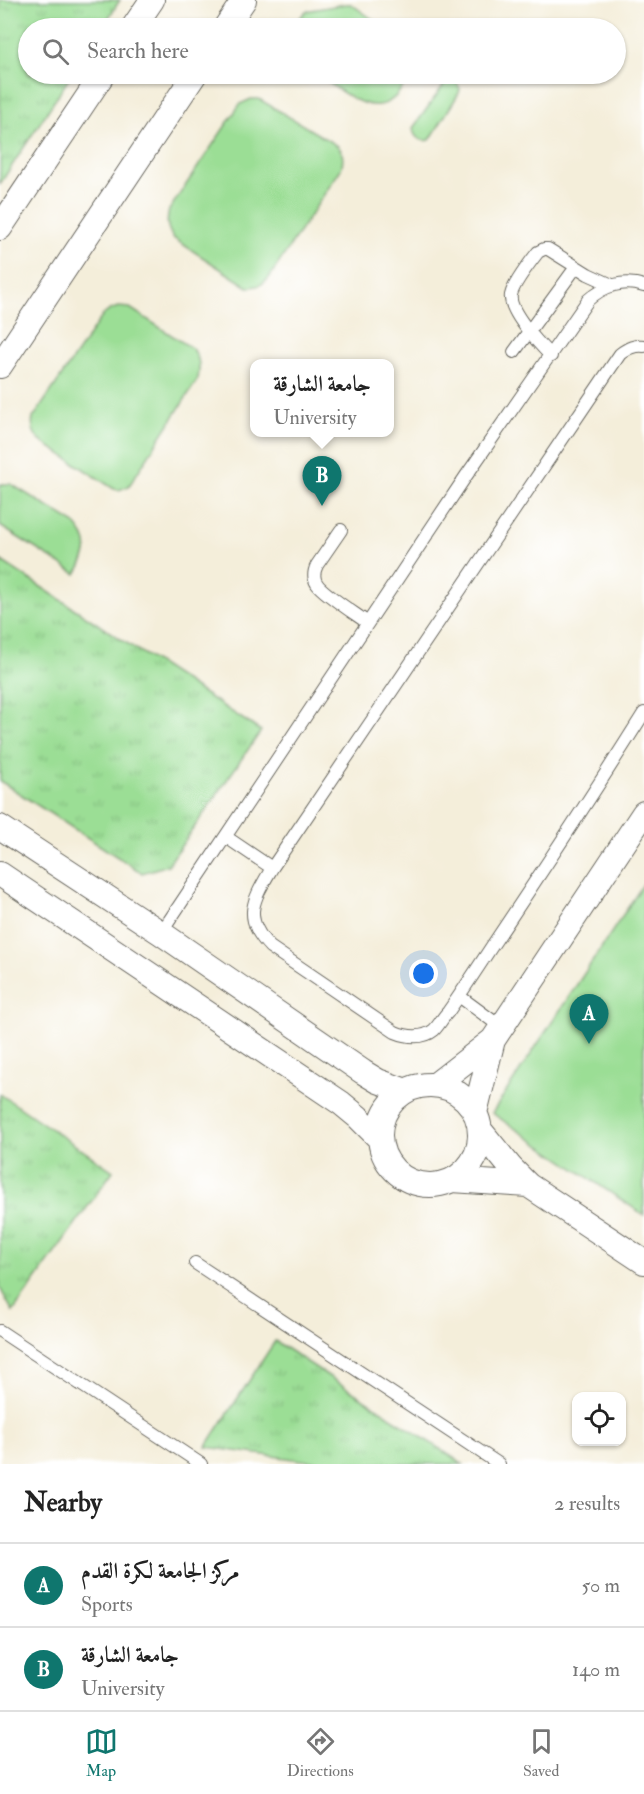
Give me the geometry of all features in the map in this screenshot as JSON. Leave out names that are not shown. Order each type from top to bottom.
[{"type":"street","points":[[140,18],[152,0]]},
{"type":"street","points":[[232,18],[244,0]]},
{"type":"street","points":[[0,228],[96,84]]},
{"type":"street","points":[[0,366],[188,84]]},
{"type":"street","points":[[435,1085],[497,1034],[644,813]]},
{"type":"street","points":[[0,827],[161,933],[363,1072],[378,1081],[406,1091]]},
{"type":"street","points":[[0,874],[341,1104],[380,1139]]},
{"type":"street","points":[[497,1034],[478,1122],[478,1150],[468,1168],[452,1180],[437,1185],[421,1184],[405,1178],[393,1168],[384,1155],[380,1139],[381,1125],[394,1100],[415,1087],[435,1085],[452,1090],[466,1100],[478,1122],[511,1168],[528,1185],[644,1262]]},
{"type":"street","points":[[452,1180],[528,1185]]},
{"type":"lane","points":[[551,357],[530,332],[512,306],[510,298],[538,252],[548,249],[576,267],[612,285]]},
{"type":"lane","points":[[514,352],[576,267]]},
{"type":"lane","points":[[161,933],[466,476],[551,357],[588,300],[612,285],[630,283],[644,286]]},
{"type":"lane","points":[[644,346],[635,345],[620,354],[272,868],[252,906],[256,929],[270,947],[395,1032],[404,1036],[415,1036],[425,1035],[434,1030],[587,804],[644,713]]},
{"type":"lane","points":[[341,530],[317,565],[314,571],[315,578],[321,588],[368,623]]},
{"type":"lane","points":[[226,837],[272,868]]},
{"type":"lane","points":[[459,996],[497,1034]]},
{"type":"lane","points":[[195,1263],[499,1464]]},
{"type":"lane","points":[[0,1331],[201,1464]]},
{"type":"green space","points":[[0,0],[120,0],[108,18],[18,18],[18,84],[65,84],[0,184]]},
{"type":"green space","points":[[351,4],[371,18],[300,18],[306,11]]},
{"type":"green space","points":[[331,84],[404,84],[395,97],[386,103],[375,105],[365,104]]},
{"type":"green space","points":[[444,84],[458,84],[459,93],[430,140],[420,140],[416,137],[413,128]]},
{"type":"green space","points":[[251,99],[259,99],[338,146],[343,160],[341,169],[269,278],[255,287],[248,287],[173,238],[167,221],[169,210],[240,104]]},
{"type":"green space","points":[[118,307],[130,308],[193,349],[199,367],[198,379],[129,486],[119,490],[114,489],[39,440],[32,424],[33,418],[102,316]]},
{"type":"green space","points":[[0,484],[11,484],[74,523],[80,530],[87,548],[84,560],[76,574],[0,526]]},
{"type":"green space","points":[[0,560],[261,731],[168,865],[142,873],[0,781]]},
{"type":"green space","points":[[644,883],[644,1215],[492,1113]]},
{"type":"green space","points":[[0,1094],[113,1171],[13,1312],[0,1288]]},
{"type":"green space","points":[[275,1341],[463,1464],[330,1464],[206,1447]]},
{"type":"place","name":"جامعة الشارقة","points":[[322,506]]},
{"type":"place","name":"مركز الجامعة لكرة القدم","points":[[589,1044]]}]
